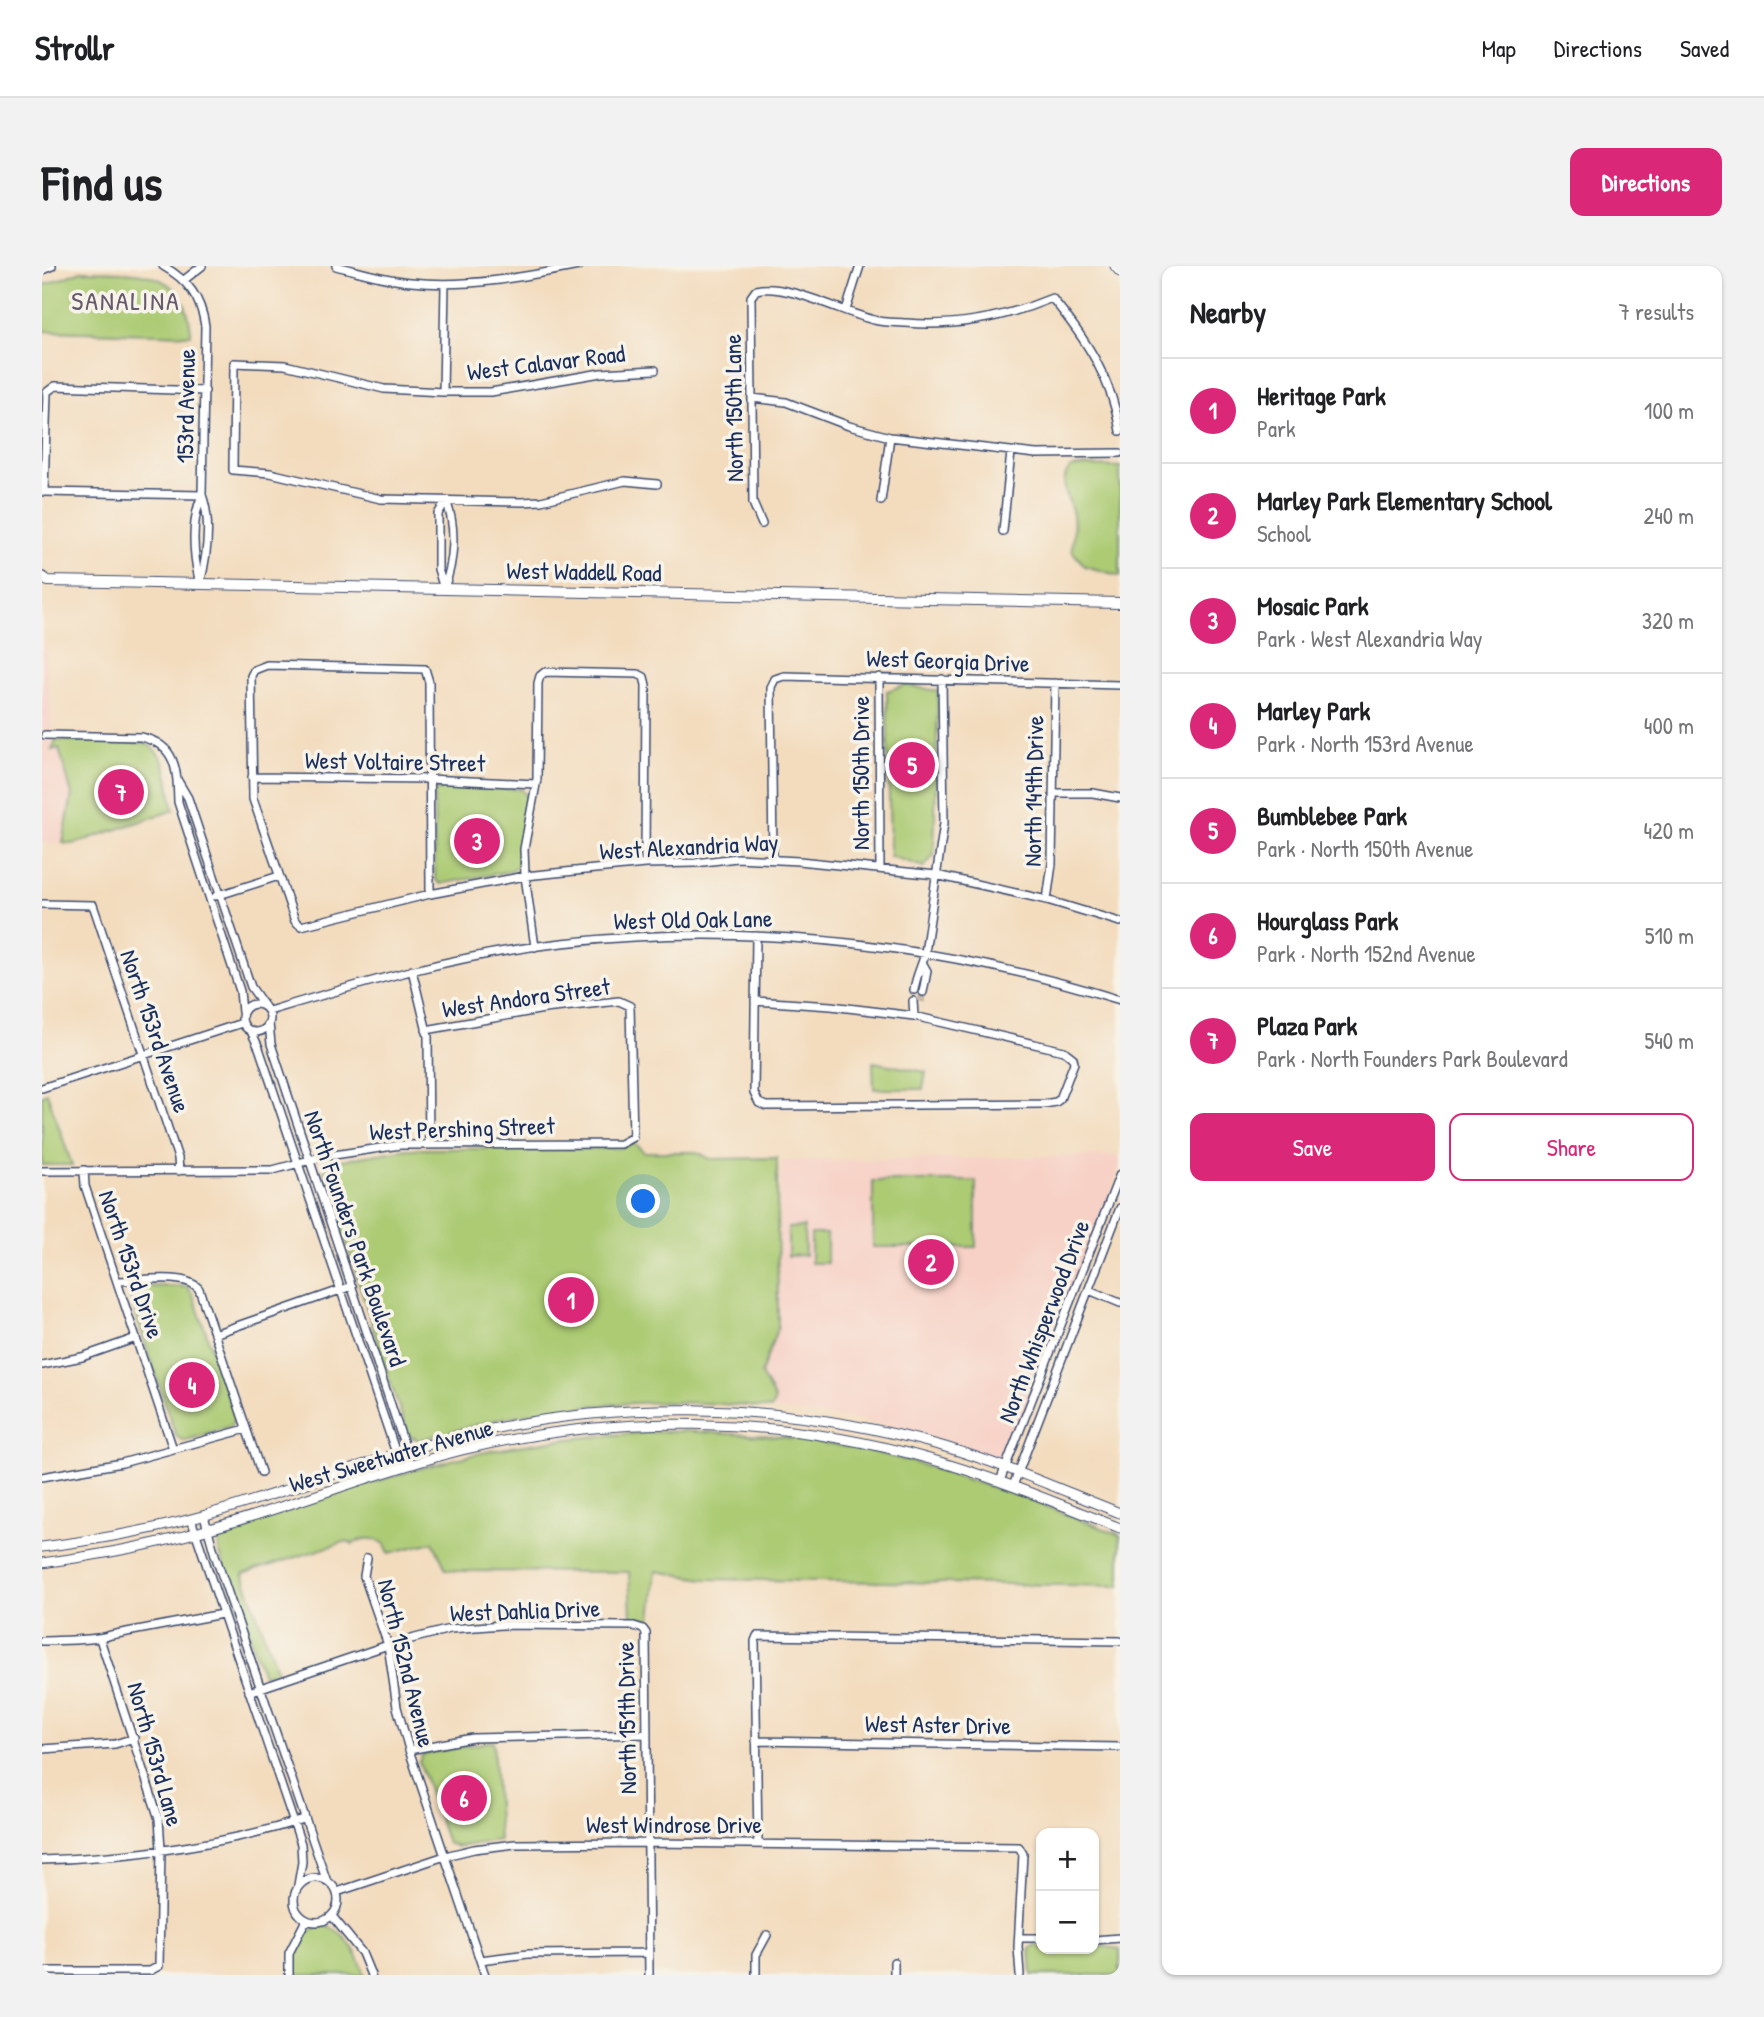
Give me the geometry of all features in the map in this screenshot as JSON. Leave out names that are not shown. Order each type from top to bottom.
[{"type":"main road","name":"West Waddell Road","points":[[44,581],[1120,603]]},
{"type":"street","points":[[42,270],[52,266]]},
{"type":"street","points":[[163,266],[184,280],[202,266]]},
{"type":"street","points":[[336,266],[379,277],[445,284],[510,279],[579,266]]},
{"type":"street","points":[[860,266],[846,310],[875,321],[956,324],[1003,316],[1052,298],[1100,363],[1117,412],[1120,431]]},
{"type":"street","points":[[1115,266],[1120,272]]},
{"type":"street","name":"153rd Avenue","points":[[184,280],[196,296],[204,317],[202,495],[196,509],[195,559],[200,584]]},
{"type":"street","points":[[443,392],[445,284]]},
{"type":"street","name":"North 150th Lane","points":[[762,524],[753,503],[751,297],[756,290],[762,288],[790,293],[846,310]]},
{"type":"street","name":"West Calavar Road","points":[[446,501],[381,499],[270,473],[233,470],[234,363],[285,365],[384,390],[443,392],[491,392],[601,373],[655,370]]},
{"type":"street","points":[[202,495],[44,492],[47,392],[55,386],[205,391]]},
{"type":"street","points":[[752,398],[786,402],[849,426],[890,437],[1011,452],[1068,455],[1120,453]]},
{"type":"street","points":[[881,501],[890,437]]},
{"type":"street","points":[[1003,531],[1011,452]]},
{"type":"street","points":[[446,501],[541,501],[625,481],[657,484]]},
{"type":"street","points":[[444,589],[451,569],[452,515],[446,501]]},
{"type":"street","points":[[444,589],[438,569],[438,514],[446,501]]},
{"type":"street","points":[[209,899],[279,876],[253,799],[251,676],[254,670],[267,664],[425,669],[429,681],[430,894]]},
{"type":"street","points":[[535,947],[524,849],[536,784],[540,676],[545,672],[638,674],[644,677],[645,864]]},
{"type":"street","name":"West Georgia Drive","points":[[773,859],[771,687],[775,678],[879,677],[1120,685]]},
{"type":"street","name":"North 150th Drive","points":[[879,677],[880,869]]},
{"type":"street","points":[[919,988],[917,969],[923,964],[944,823],[942,679]]},
{"type":"street","name":"North 149th Drive","points":[[1047,900],[1052,864],[1055,683]]},
{"type":"street","points":[[45,735],[141,737],[152,739],[170,753],[178,780],[188,798],[251,987],[267,1009],[269,1023],[264,1029],[251,1031],[242,1023],[240,991],[178,802],[178,780]]},
{"type":"street","name":"West Voltaire Street","points":[[253,777],[428,779],[536,784]]},
{"type":"street","points":[[1053,793],[1093,793],[1120,798]]},
{"type":"street","name":"West Alexandria Way","points":[[279,876],[295,921],[301,926],[430,894],[525,876],[737,858],[773,859],[937,876],[1047,900],[1120,922]]},
{"type":"street","name":"North 153rd Avenue","points":[[42,904],[93,905],[178,1158],[179,1171]]},
{"type":"street","name":"West Old Oak Lane","points":[[267,1009],[412,970],[535,947],[678,935],[829,940],[925,953],[1030,974],[1120,1000]]},
{"type":"street","points":[[755,936],[754,1093],[755,1099],[766,1106],[1021,1105],[1056,1102],[1060,1099],[1074,1063],[1073,1058],[1065,1051],[914,1009],[755,1001]]},
{"type":"street","points":[[412,970],[428,1036],[429,1144]]},
{"type":"street","name":"West Andora Street","points":[[426,1030],[544,1009],[619,1001],[630,1006],[633,1137]]},
{"type":"street","points":[[914,1009],[921,1002]]},
{"type":"street","points":[[242,1012],[252,1004],[267,1009]]},
{"type":"street","points":[[42,1088],[242,1023]]},
{"type":"street","name":"North Founders Park Boulevard","points":[[269,1023],[270,1039],[352,1286],[402,1452],[401,1468]]},
{"type":"street","name":"North Founders Park Boulevard","points":[[251,1031],[340,1289],[402,1452],[411,1465]]},
{"type":"street","name":"West Pershing Street","points":[[42,1171],[273,1170],[383,1147],[429,1144],[620,1144],[633,1137]]},
{"type":"street","name":"North 153rd Drive","points":[[85,1170],[85,1186],[173,1449]]},
{"type":"street","name":"North Whisperwood Drive","points":[[1000,1481],[1120,1174]]},
{"type":"street","name":"North Whisperwood Drive","points":[[1013,1486],[1120,1208]]},
{"type":"street","points":[[118,1281],[183,1278],[194,1282],[199,1289],[261,1472]]},
{"type":"street","points":[[214,1334],[352,1286]]},
{"type":"street","points":[[1089,1290],[1120,1303]]},
{"type":"street","points":[[42,1365],[82,1357],[136,1338]]},
{"type":"street","name":"West Sweetwater Avenue","points":[[42,1547],[124,1534],[204,1516],[402,1452],[490,1429],[570,1416],[647,1409],[724,1410],[793,1416],[873,1429],[949,1448],[1120,1513]]},
{"type":"street","name":"West Sweetwater Avenue","points":[[42,1563],[86,1557],[195,1534],[401,1468],[488,1444],[650,1424],[724,1425],[853,1441],[928,1458],[1000,1481],[1120,1528]]},
{"type":"street","points":[[42,1477],[122,1463],[246,1429]]},
{"type":"street","points":[[191,1518],[302,1851],[294,1896],[295,1908],[306,1920],[322,1922],[332,1916],[338,1905],[337,1892],[326,1880],[304,1819],[204,1516]]},
{"type":"street","name":"North 152nd Avenue","points":[[367,1558],[364,1576],[388,1646],[394,1696],[409,1750],[485,1975]]},
{"type":"street","points":[[42,1641],[87,1637],[100,1639],[111,1634],[222,1614]]},
{"type":"street","name":"West Dahlia Drive","points":[[249,1692],[388,1646],[450,1629],[502,1625],[634,1626],[643,1629]]},
{"type":"street","name":"North 151th Drive","points":[[643,1629],[646,1633],[648,1734],[649,1975]]},
{"type":"street","points":[[758,1844],[757,1636],[1120,1641]]},
{"type":"street","name":"North 153rd Lane","points":[[42,1971],[150,1971],[159,1966],[162,1849],[156,1805],[100,1639]]},
{"type":"street","points":[[409,1750],[473,1738],[648,1734]]},
{"type":"street","points":[[42,1749],[106,1745],[134,1738]]},
{"type":"street","name":"West Aster Drive","points":[[756,1741],[1120,1747]]},
{"type":"street","points":[[42,1860],[80,1859],[227,1840],[304,1819]]},
{"type":"street","name":"West Windrose Drive","points":[[337,1892],[445,1856],[515,1844],[1019,1847],[1023,1854],[1019,1938]]},
{"type":"street","points":[[298,1885],[314,1877],[326,1880]]},
{"type":"street","points":[[332,1916],[362,1953],[371,1975]]},
{"type":"street","points":[[289,1975],[291,1948],[306,1920]]},
{"type":"street","points":[[756,1975],[756,1955],[767,1934]]},
{"type":"street","points":[[1020,1975],[1019,1938],[1036,1938]]},
{"type":"street","points":[[1099,1940],[1120,1938]]},
{"type":"street","points":[[480,1960],[528,1954],[649,1953]]},
{"type":"street","points":[[894,1962],[894,1975]]},
{"type":"shaded area","points":[[42,621],[52,717],[52,749],[58,748],[72,795],[63,843],[42,843]]},
{"type":"shaded area","points":[[1120,1157],[1120,1167],[1015,1434],[1003,1454],[988,1455],[926,1435],[860,1420],[771,1409],[775,1400],[761,1374],[778,1325],[781,1161]]},
{"type":"green space","points":[[81,271],[138,273],[169,285],[180,296],[188,312],[191,335],[42,331],[42,286]]},
{"type":"green space","points":[[1120,467],[1120,576],[1085,566],[1072,551],[1074,520],[1065,479],[1071,468]]},
{"type":"green space","points":[[905,685],[938,691],[934,855],[924,867],[890,856],[887,691]]},
{"type":"green space","points":[[56,740],[145,743],[154,749],[164,764],[174,810],[73,844],[63,843],[72,795],[59,748],[52,750]]},
{"type":"green space","points":[[440,788],[521,789],[527,796],[518,866],[510,871],[440,884],[435,879],[434,794]]},
{"type":"green space","points":[[873,1062],[926,1072],[923,1089],[874,1089]]},
{"type":"green space","points":[[47,1093],[72,1165],[42,1165],[42,1095]]},
{"type":"green space","points":[[634,1143],[644,1152],[697,1152],[710,1159],[777,1158],[778,1326],[761,1374],[775,1400],[771,1409],[672,1402],[606,1405],[508,1417],[419,1440],[409,1436],[324,1171],[330,1162],[408,1149],[620,1148]]},
{"type":"green space","points":[[873,1181],[976,1181],[976,1247],[873,1247]]},
{"type":"green space","points":[[804,1227],[805,1255],[788,1256],[788,1228]]},
{"type":"green space","points":[[811,1234],[827,1234],[827,1263],[811,1263]]},
{"type":"green space","points":[[131,1287],[187,1287],[193,1295],[235,1417],[231,1426],[184,1441],[176,1436],[129,1294]]},
{"type":"green space","points":[[683,1431],[781,1437],[861,1449],[916,1463],[1022,1497],[1120,1535],[1120,1586],[704,1579],[656,1571],[651,1619],[631,1616],[629,1572],[457,1571],[446,1569],[433,1542],[389,1553],[385,1544],[365,1539],[353,1544],[347,1541],[243,1574],[277,1672],[263,1675],[219,1551],[218,1538],[221,1532],[397,1475],[484,1452],[568,1439]]},
{"type":"green space","points":[[493,1741],[499,1840],[457,1847],[447,1843],[419,1761],[423,1754]]},
{"type":"green space","points":[[326,1926],[346,1939],[356,1953],[365,1975],[295,1975],[297,1950],[304,1936],[317,1927]]},
{"type":"green space","points":[[1036,1945],[1036,1954],[1099,1954],[1099,1946],[1120,1949],[1120,1975],[1032,1975],[1030,1949]]},
{"type":"tunnel","points":[[921,1002],[923,992]]},
{"type":"place","name":"Bumblebee Park","points":[[912,765]]},
{"type":"place","name":"Plaza Park","points":[[121,792]]},
{"type":"place","name":"Mosaic Park","points":[[477,841]]},
{"type":"place","name":"Marley Park Elementary School","points":[[931,1262]]},
{"type":"place","name":"Heritage Park","points":[[571,1300]]},
{"type":"place","name":"Marley Park","points":[[192,1385]]},
{"type":"place","name":"Hourglass Park","points":[[464,1798]]},
{"type":"district","name":"SANALINA","points":[[126,300]]}]
